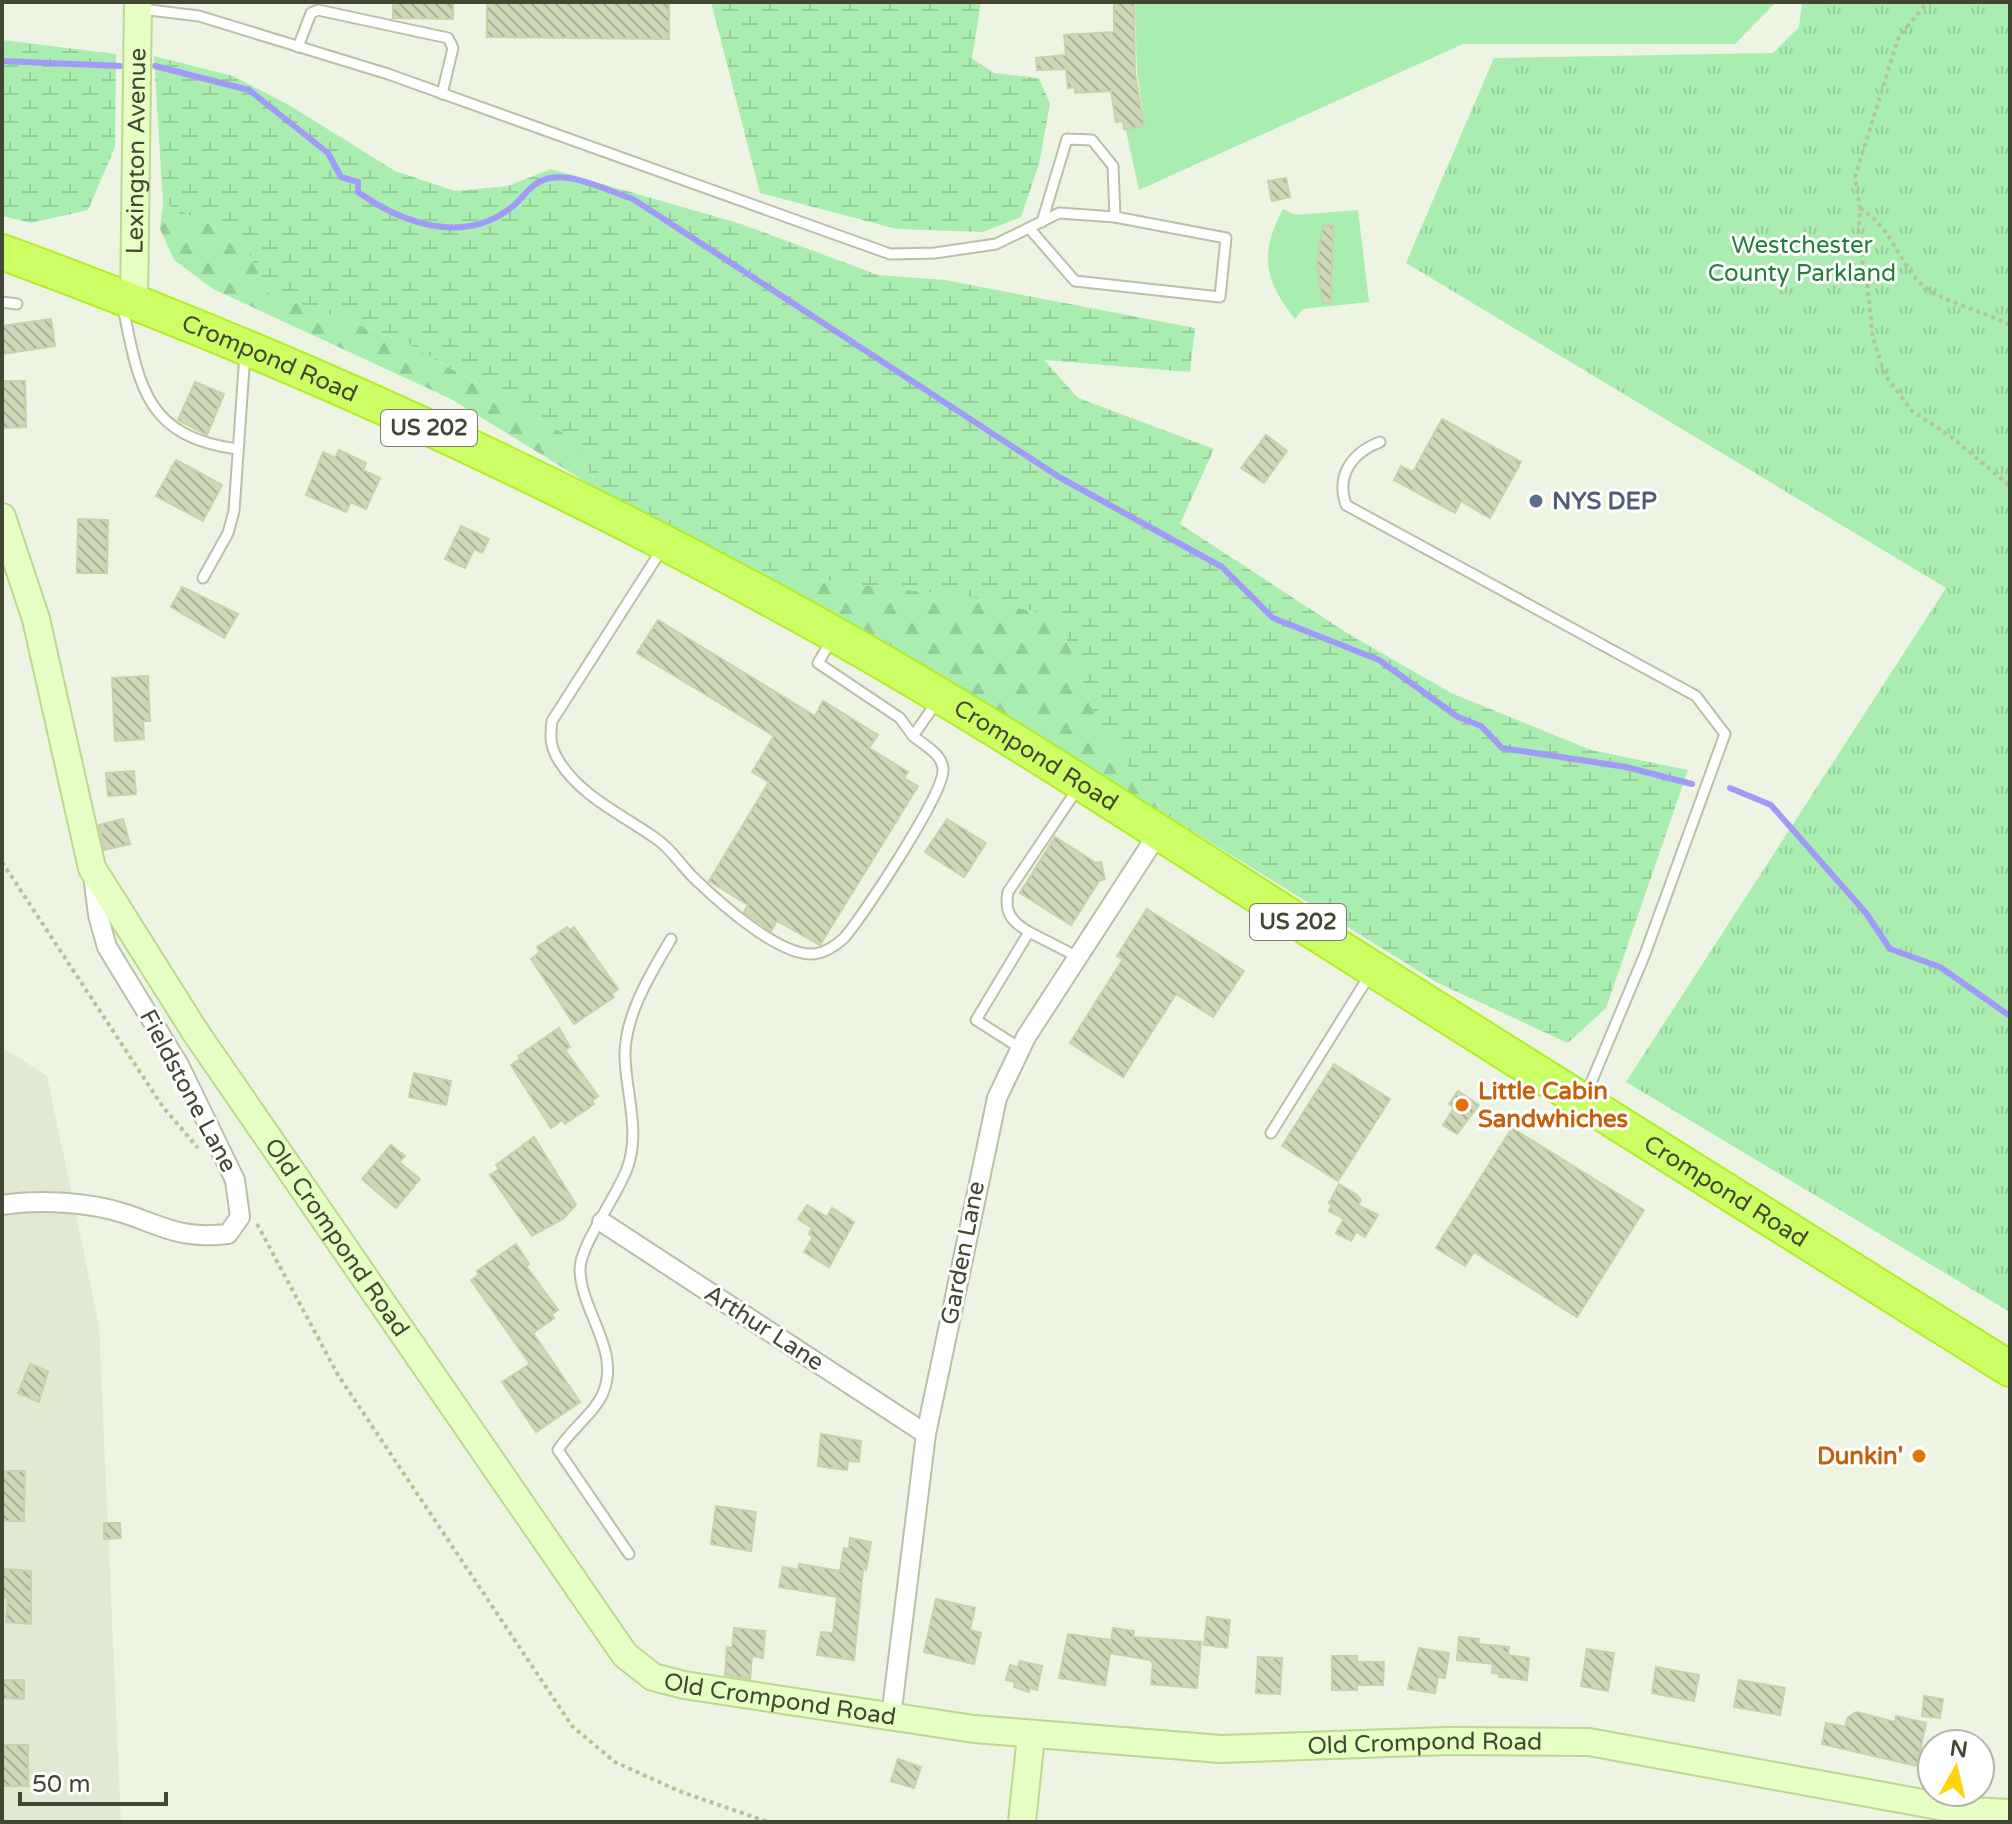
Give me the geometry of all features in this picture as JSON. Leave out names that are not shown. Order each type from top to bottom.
[{"type":"highway","name":"Crompond Road","points":[[2,252],[246,346],[432,429],[666,543],[835,634],[1081,783],[2010,1369]]},
{"type":"street","name":"Lexington Avenue","points":[[128,299],[138,5]]},
{"type":"street","name":"Old Crompond Road","points":[[2,517],[36,619],[92,868],[196,1033],[625,1655],[653,1677],[684,1685],[1031,1736],[1221,1749],[1418,1741],[1589,1742],[1951,1808],[2010,1813]]},
{"type":"street","name":"Garden Lane","points":[[891,1717],[926,1434],[987,1132],[997,1098],[1020,1048],[1159,832]]},
{"type":"street","name":"Fieldstone Lane","points":[[2,1205],[59,1203],[124,1213],[167,1231],[208,1236],[228,1234],[240,1217],[240,1198],[226,1159],[179,1065],[107,947],[98,915],[92,868]]},
{"type":"street","name":"Arthur Lane","points":[[602,1222],[926,1434]]},
{"type":"street","points":[[1022,1822],[1031,1736]]},
{"type":"lane","points":[[138,5],[199,16],[442,94],[890,254],[935,253],[996,244],[1059,213],[1115,217],[1226,238],[1220,297],[1075,281],[1029,228]]},
{"type":"lane","points":[[298,47],[311,13],[318,10],[448,38],[453,48],[442,94]]},
{"type":"lane","points":[[1042,222],[1067,139],[1092,140],[1113,166],[1115,217]]},
{"type":"lane","points":[[128,299],[132,352],[150,400],[164,423],[203,445],[237,449]]},
{"type":"lane","points":[[2,302],[17,304]]},
{"type":"lane","points":[[203,578],[228,533],[234,511],[246,346]]},
{"type":"lane","points":[[1380,442],[1358,454],[1348,465],[1341,492],[1346,505],[1696,696],[1725,734],[1645,954],[1584,1100]]},
{"type":"lane","points":[[666,543],[552,721],[549,742],[559,762],[576,782],[676,855],[694,878],[736,916],[792,950],[812,954],[843,940],[900,855],[941,782],[944,768],[939,756],[913,736],[900,718],[818,663],[835,634]]},
{"type":"lane","points":[[913,736],[940,696]]},
{"type":"lane","points":[[1078,957],[1029,932],[1009,916],[1005,905],[1008,892],[1081,783]]},
{"type":"lane","points":[[1020,1048],[976,1020],[1029,932]]},
{"type":"lane","points":[[629,1554],[558,1450],[603,1394],[609,1366],[580,1269],[585,1249],[602,1222],[628,1166],[633,1143],[625,1053],[630,1028],[652,971],[671,939]]},
{"type":"lane","points":[[1271,1133],[1372,969]]},
{"type":"path","points":[[1932,2],[1909,22],[1890,61],[1858,159],[1855,177],[1860,208],[1858,242],[1867,283],[1873,338],[1885,375],[1912,411],[1950,436],[2010,486]]},
{"type":"path","points":[[1860,208],[1878,220],[1891,235],[1896,252],[1922,285],[1942,299],[1968,305],[2010,325]]},
{"type":"path","points":[[2,862],[163,1107],[207,1160]]},
{"type":"path","points":[[240,1198],[265,1235],[338,1375],[572,1726],[615,1762],[679,1791],[768,1822]]},
{"type":"shaded area","points":[[2,1047],[47,1076],[99,1325],[121,1822],[2,1822]]},
{"type":"green space","points":[[711,2],[981,2],[972,58],[994,73],[1039,78],[1050,104],[1039,164],[1021,217],[983,232],[897,229],[760,193]]},
{"type":"green space","points":[[1135,2],[1776,2],[1735,44],[1463,44],[1139,190],[1125,126],[1144,121],[1137,71]]},
{"type":"green space","name":"Westchester County Parkland","points":[[1802,2],[2010,2],[2010,1312],[1626,1082],[1946,588],[1406,263],[1494,58],[1773,53],[1799,27]]},
{"type":"green space","points":[[2,40],[116,54],[115,147],[88,210],[31,223],[2,216]]},
{"type":"green space","points":[[154,56],[233,76],[289,105],[395,171],[455,191],[508,186],[551,169],[741,224],[878,275],[945,280],[1195,328],[1190,372],[1044,360],[1078,398],[1214,449],[1180,524],[1347,633],[1451,693],[1591,750],[1688,770],[1606,1008],[1568,1043],[1438,983],[1168,816],[1102,733],[1058,617],[977,598],[758,573],[601,491],[565,434],[401,340],[269,293],[241,238],[163,203]]},
{"type":"green space","points":[[163,203],[241,238],[269,293],[401,340],[565,434],[601,491],[451,399],[213,289],[174,260],[160,229]]},
{"type":"green space","points":[[1283,209],[1296,215],[1358,210],[1369,302],[1303,309],[1295,319],[1277,292],[1268,266],[1270,240]]},
{"type":"green space","points":[[758,573],[977,598],[1058,617],[1102,733],[1168,816]]},
{"type":"building","points":[[393,2],[453,2],[453,19],[393,18]]},
{"type":"building","points":[[487,2],[669,2],[669,39],[487,37]]},
{"type":"building","points":[[1114,2],[1134,2],[1135,74],[1144,126],[1124,129],[1123,121],[1116,122],[1111,91],[1075,93],[1075,87],[1068,88],[1066,69],[1037,70],[1036,58],[1066,55],[1064,35],[1114,32]]},
{"type":"building","points":[[1286,178],[1290,197],[1272,201],[1268,181]]},
{"type":"building","points":[[1323,225],[1333,226],[1331,302],[1323,303],[1317,264]]},
{"type":"building","points":[[51,319],[55,346],[2,354],[2,326]]},
{"type":"building","points":[[2,381],[25,381],[26,427],[2,428]]},
{"type":"building","points":[[195,382],[224,394],[207,435],[178,420]]},
{"type":"building","points":[[1442,419],[1521,462],[1490,518],[1461,501],[1455,513],[1394,480],[1401,466],[1413,472]]},
{"type":"building","points":[[1266,435],[1287,451],[1264,483],[1241,468]]},
{"type":"building","points":[[339,450],[366,463],[363,470],[380,478],[366,509],[351,502],[346,512],[306,495],[323,452],[335,458]]},
{"type":"building","points":[[176,460],[222,485],[203,521],[156,496]]},
{"type":"building","points":[[78,519],[108,520],[107,573],[77,573]]},
{"type":"building","points":[[461,526],[489,539],[482,553],[474,549],[465,568],[445,559]]},
{"type":"building","points":[[182,587],[238,614],[224,638],[171,607]]},
{"type":"building","points":[[658,620],[815,716],[823,701],[878,735],[869,748],[908,772],[904,778],[918,786],[820,945],[777,921],[771,931],[744,912],[748,905],[709,881],[769,782],[752,772],[774,736],[637,653]]},
{"type":"building","points":[[148,676],[150,721],[143,721],[144,739],[115,741],[112,678]]},
{"type":"building","points":[[134,771],[136,794],[108,796],[106,773]]},
{"type":"building","points":[[123,819],[130,844],[104,850],[99,825]]},
{"type":"building","points":[[947,819],[986,843],[964,877],[925,852]]},
{"type":"building","points":[[1055,837],[1096,863],[1101,862],[1105,879],[1099,881],[1071,925],[1020,893]]},
{"type":"building","points":[[1147,909],[1244,971],[1213,1017],[1176,994],[1123,1077],[1070,1043],[1123,959],[1117,956]]},
{"type":"building","points":[[567,927],[569,930],[574,927],[618,989],[612,994],[614,997],[574,1024],[531,959],[540,952],[537,947]]},
{"type":"building","points":[[559,1028],[570,1047],[565,1050],[598,1096],[592,1101],[594,1104],[565,1124],[562,1120],[551,1128],[511,1065],[520,1059],[518,1056]]},
{"type":"building","points":[[1334,1064],[1390,1099],[1338,1181],[1282,1146]]},
{"type":"building","points":[[414,1073],[451,1081],[446,1105],[409,1097]]},
{"type":"building","points":[[1458,1091],[1479,1105],[1457,1134],[1443,1125],[1454,1108],[1449,1104]]},
{"type":"building","points":[[1512,1128],[1644,1210],[1577,1317],[1474,1252],[1465,1266],[1436,1248]]},
{"type":"building","points":[[534,1137],[576,1205],[563,1219],[532,1236],[490,1175],[499,1169],[496,1165]]},
{"type":"building","points":[[391,1145],[405,1156],[399,1162],[420,1179],[396,1208],[362,1179]]},
{"type":"building","points":[[1339,1184],[1357,1195],[1361,1200],[1358,1205],[1378,1215],[1365,1237],[1356,1232],[1351,1241],[1336,1233],[1344,1219],[1329,1211],[1332,1204],[1329,1203]]},
{"type":"building","points":[[807,1205],[827,1217],[832,1208],[854,1222],[829,1267],[804,1252],[813,1237],[809,1234],[812,1228],[798,1219]]},
{"type":"building","points":[[516,1244],[529,1264],[526,1266],[558,1310],[551,1315],[554,1318],[533,1333],[580,1402],[536,1432],[502,1382],[530,1364],[471,1280],[479,1275],[477,1271]]},
{"type":"building","points":[[30,1364],[48,1371],[39,1402],[18,1393]]},
{"type":"building","points":[[821,1434],[861,1441],[859,1462],[848,1461],[847,1470],[818,1466]]},
{"type":"building","points":[[2,1471],[25,1471],[24,1521],[2,1521]]},
{"type":"building","points":[[716,1506],[756,1512],[751,1551],[711,1544]]},
{"type":"building","points":[[104,1523],[120,1523],[121,1538],[104,1539]]},
{"type":"building","points":[[850,1538],[871,1542],[866,1570],[863,1569],[854,1660],[817,1655],[821,1632],[833,1633],[837,1597],[779,1587],[783,1567],[798,1570],[799,1564],[840,1571],[844,1548],[849,1549]]},
{"type":"building","points":[[2,1569],[31,1571],[31,1624],[6,1622],[8,1598],[2,1597]]},
{"type":"building","points":[[936,1599],[975,1608],[970,1630],[981,1633],[974,1664],[924,1652]]},
{"type":"building","points":[[1207,1617],[1230,1620],[1227,1648],[1204,1645]]},
{"type":"building","points":[[734,1628],[765,1631],[763,1658],[752,1656],[750,1679],[725,1675],[727,1647],[732,1648]]},
{"type":"building","points":[[1113,1628],[1134,1631],[1133,1637],[1201,1642],[1197,1688],[1151,1684],[1153,1664],[1150,1660],[1110,1653],[1105,1685],[1059,1678],[1068,1634],[1111,1640]]},
{"type":"building","points":[[1459,1637],[1479,1639],[1478,1644],[1509,1647],[1508,1655],[1529,1658],[1527,1680],[1499,1677],[1500,1674],[1492,1673],[1493,1664],[1457,1660]]},
{"type":"building","points":[[1419,1648],[1449,1653],[1445,1678],[1438,1677],[1435,1693],[1408,1689]]},
{"type":"building","points":[[1587,1649],[1614,1653],[1608,1691],[1581,1686]]},
{"type":"building","points":[[1332,1656],[1357,1656],[1357,1662],[1384,1662],[1383,1685],[1357,1685],[1357,1690],[1332,1690]]},
{"type":"building","points":[[1258,1657],[1282,1658],[1280,1694],[1256,1693]]},
{"type":"building","points":[[1020,1661],[1042,1666],[1037,1690],[1030,1688],[1029,1692],[1014,1687],[1015,1682],[1006,1680],[1010,1665],[1018,1667]]},
{"type":"building","points":[[1656,1667],[1699,1675],[1694,1701],[1652,1693]]},
{"type":"building","points":[[2,1680],[24,1680],[24,1699],[2,1698]]},
{"type":"building","points":[[1739,1680],[1785,1688],[1780,1715],[1734,1707]]},
{"type":"building","points":[[1924,1696],[1943,1699],[1940,1718],[1922,1716]]},
{"type":"building","points":[[1856,1712],[1895,1722],[1896,1716],[1926,1723],[1925,1728],[1916,1728],[1916,1766],[1822,1744],[1826,1723],[1846,1727],[1847,1718]]},
{"type":"building","points":[[2,1745],[28,1745],[28,1786],[3,1786]]},
{"type":"building","points":[[898,1759],[921,1767],[914,1788],[891,1781]]},
{"type":"waterway","points":[[2,61],[120,66]]},
{"type":"waterway","points":[[155,66],[249,90],[328,153],[341,177],[358,182],[358,192],[414,221],[454,227],[493,219],[512,207],[533,186],[550,178],[570,178],[633,199],[1059,477],[1222,567],[1273,618],[1379,660],[1458,717],[1481,726],[1502,748],[1626,767],[1692,784]]},
{"type":"waterway","points":[[1730,788],[1771,805],[1866,913],[1890,949],[1940,967],[2010,1016]]},
{"type":"place","name":"NYS DEP","points":[[1536,501]]},
{"type":"place","name":"Little Cabin Sandwhiches","points":[[1462,1105]]},
{"type":"place","name":"Dunkin'","points":[[1919,1456]]}]
